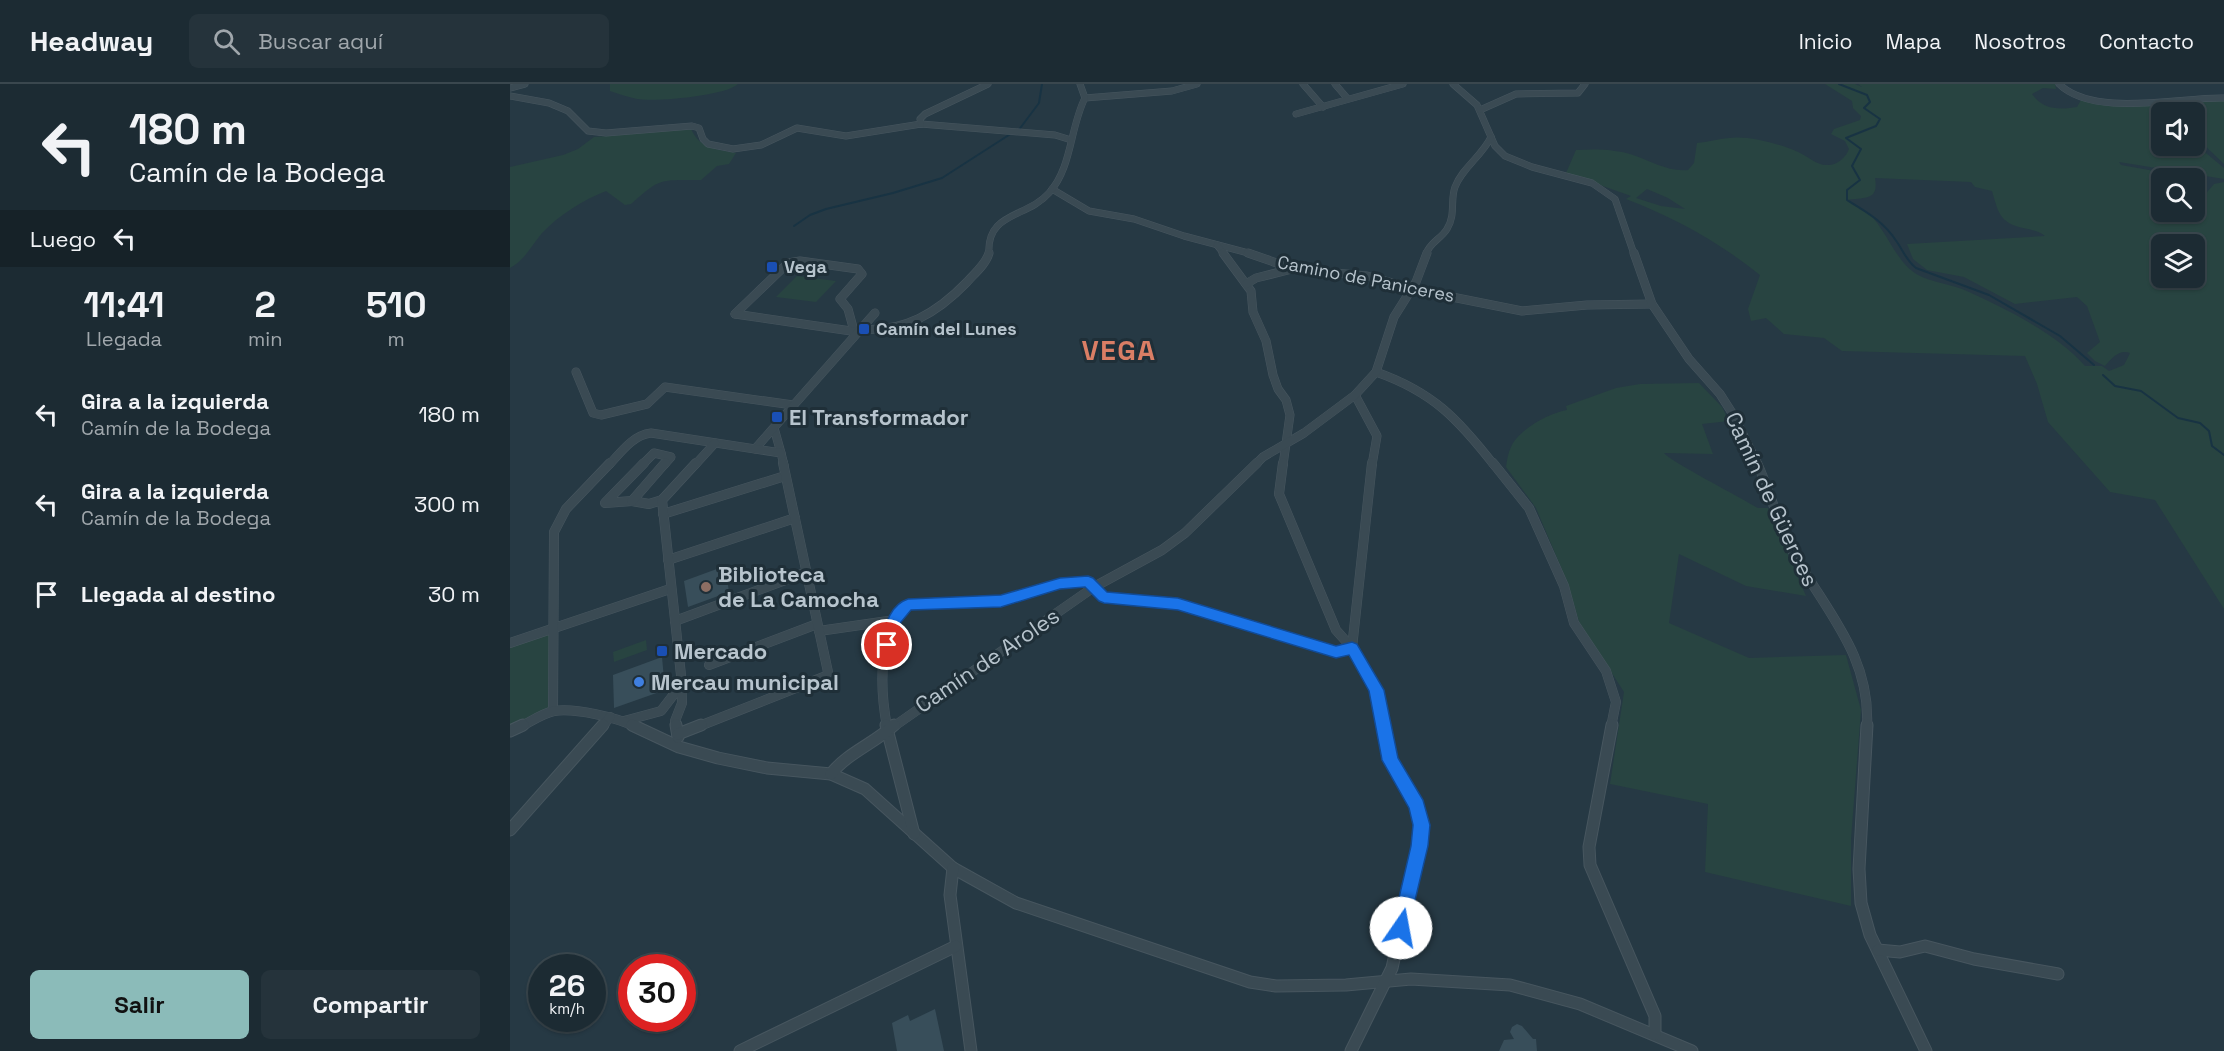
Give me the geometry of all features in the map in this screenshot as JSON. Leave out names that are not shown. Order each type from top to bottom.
[{"type":"street","points":[[510,88],[525,84]]},
{"type":"street","points":[[921,124],[920,119],[925,114],[988,84]]},
{"type":"street","points":[[857,331],[848,309],[840,299],[862,274],[858,269],[800,261],[788,263],[780,268],[735,314],[857,331],[898,327],[932,314],[973,276],[986,260],[989,255],[986,243],[991,231],[1006,219],[1042,199],[1052,189],[1067,158],[1068,140],[1084,98],[1080,84]]},
{"type":"street","points":[[1084,98],[1172,91],[1197,84]]},
{"type":"street","points":[[1304,84],[1323,107]]},
{"type":"street","points":[[1335,84],[1347,98]]},
{"type":"street","points":[[1364,84],[1371,91]]},
{"type":"street","points":[[1296,114],[1403,84]]},
{"type":"street","points":[[1452,84],[1470,98],[1480,110],[1491,137],[1491,154]]},
{"type":"street","points":[[1480,110],[1516,94],[1578,93],[1585,84]]},
{"type":"street","points":[[2059,84],[2062,89],[2072,95],[2120,103],[2158,103],[2190,98],[2224,98]]},
{"type":"street","points":[[510,96],[549,103],[568,111],[588,131],[606,133],[692,126],[699,128],[703,140],[708,144],[733,149],[761,145],[797,128],[846,136],[921,124],[1055,135],[1068,140]]},
{"type":"street","name":"Camín de Aroles","points":[[831,774],[839,764],[888,732],[902,718],[974,668],[1094,587],[1162,550],[1185,533],[1263,457],[1285,445],[1355,395],[1376,372],[1395,317],[1413,288],[1430,246],[1447,229],[1451,221],[1454,210],[1454,188],[1491,154],[1491,137]]},
{"type":"street","name":"Camín de Güerces","points":[[1491,154],[1591,183],[1610,193],[1619,208],[1652,304],[1672,337],[1734,416],[1765,480],[1790,546],[1818,598],[1847,638],[1858,664],[1865,690],[1867,719],[1859,869],[1861,903],[1870,934],[1926,1051]]},
{"type":"street","name":"Camino de Paniceres","points":[[1052,189],[1089,211],[1134,219],[1237,249],[1294,269],[1367,276],[1522,311],[1587,305],[1652,304]]},
{"type":"street","points":[[1217,245],[1253,297],[1253,312],[1266,341],[1278,389],[1286,400],[1290,415],[1279,494],[1336,630],[1352,648],[1376,690],[1390,760],[1417,806],[1421,825],[1417,857],[1388,981],[1351,1051]]},
{"type":"street","points":[[1246,284],[1256,278],[1294,269]]},
{"type":"street","points":[[755,449],[875,313]]},
{"type":"street","points":[[576,372],[593,413],[601,415],[647,404],[665,387],[793,405]]},
{"type":"street","points":[[1376,372],[1404,382],[1429,397],[1461,423],[1529,508],[1564,586],[1574,623],[1605,671],[1613,688],[1616,702],[1589,847],[1590,865],[1655,1016],[1655,1034]]},
{"type":"street","points":[[1352,648],[1368,484],[1377,445],[1377,436],[1355,395]]},
{"type":"street","points":[[678,734],[826,676],[828,672],[774,428]]},
{"type":"street","points":[[553,711],[554,532],[566,509],[633,440],[642,434],[651,433],[781,453]]},
{"type":"street","points":[[632,501],[672,456],[652,453],[606,504],[632,501],[649,504],[662,500],[715,443]]},
{"type":"street","points":[[663,514],[785,476]]},
{"type":"street","points":[[654,734],[666,730],[682,703],[662,500]]},
{"type":"street","points":[[668,560],[795,518]]},
{"type":"street","points":[[675,621],[807,572]]},
{"type":"street","points":[[914,834],[888,732],[882,698],[887,645],[895,620],[902,608],[915,603],[1001,601],[1060,584],[1088,581],[1096,592],[1104,597],[1178,604],[1336,652],[1352,648]]},
{"type":"street","points":[[510,643],[670,589]]},
{"type":"street","points":[[709,665],[818,627],[895,620]]},
{"type":"street","points":[[654,734],[648,725],[681,685]]},
{"type":"street","points":[[624,721],[671,710],[675,718],[679,747]]},
{"type":"street","points":[[510,732],[553,711],[610,717],[654,734],[679,747],[718,758],[767,768],[831,774],[865,789],[953,868],[1016,903],[1250,982],[1288,986],[1448,980],[1510,985],[1580,1004],[1692,1051]]},
{"type":"street","points":[[510,830],[610,717]]},
{"type":"street","points":[[953,868],[950,895],[971,1051]]},
{"type":"street","points":[[1878,950],[1900,952],[1925,945],[1974,959],[2058,974]]},
{"type":"street","points":[[740,1051],[956,946]]},
{"type":"green space","points":[[610,84],[738,84],[705,95],[646,100],[610,91]]},
{"type":"green space","points":[[1825,84],[1855,84],[1862,87],[1858,84],[2055,84],[2056,89],[2043,88],[2032,94],[2041,103],[2052,108],[2077,107],[2081,100],[2113,105],[2151,106],[2151,156],[2205,156],[2205,152],[2224,168],[2224,179],[2205,176],[2205,168],[2156,168],[2119,162],[2121,165],[2151,170],[2151,222],[2205,222],[2205,194],[2214,184],[2224,182],[2224,609],[2155,500],[2110,492],[2048,422],[2037,384],[2025,356],[1842,351],[1824,338],[1784,334],[1766,318],[1751,321],[1748,309],[1760,275],[1729,252],[1696,232],[1626,199],[1631,196],[1566,173],[1576,150],[1619,152],[1667,168],[1688,170],[1694,163],[1697,143],[1737,137],[1774,143],[1820,164],[1832,165],[1841,160],[1849,149],[1845,141],[1831,134],[1834,129],[1860,120],[1861,116],[1853,108],[1852,101]],"holes":[[[1875,178],[1971,182],[1975,187],[1992,191],[2002,217],[2012,224],[2045,236],[1907,244],[1913,259],[1927,270],[1964,277],[2015,304],[2077,297],[2087,306],[2100,342],[2087,353],[2095,361],[2105,366],[2119,353],[2130,353],[2124,365],[2109,371],[2102,366],[2085,366],[2060,343],[2011,312],[1962,289],[1923,277],[1911,270],[1904,264],[1873,218],[1847,200],[1865,198],[1873,194],[1876,185]],[[1647,189],[1668,198],[1685,209],[1661,206],[1636,198]]]},
{"type":"green space","points":[[2224,97],[2224,164],[2205,146],[2205,102],[2183,102]]},
{"type":"green space","points":[[691,129],[699,141],[704,144],[715,149],[736,153],[729,164],[717,166],[701,180],[662,182],[649,189],[631,204],[625,205],[606,191],[580,203],[542,233],[524,257],[510,268],[510,167],[563,155],[578,149],[594,137]]},
{"type":"green space","points":[[797,276],[836,281],[816,302],[776,297]]},
{"type":"green space","points":[[1699,383],[1722,407],[1729,421],[1702,424],[1713,454],[1664,453],[1758,508],[1768,508],[1806,596],[1746,586],[1679,554],[1669,623],[1749,658],[1846,655],[1861,710],[1851,839],[1851,906],[1705,872],[1708,804],[1610,784],[1624,692],[1579,622],[1568,584],[1536,508],[1506,467],[1510,449],[1520,434],[1543,419],[1567,410],[1566,406],[1616,388],[1640,384]]},
{"type":"green space","points":[[552,629],[553,711],[510,731],[510,643]]},
{"type":"green space","points":[[646,640],[647,650],[614,662],[613,652]]},
{"type":"building","name":"Biblioteca de La Camocha","points":[[725,566],[729,592],[688,607],[684,581]]},
{"type":"building","name":"Mercau municipal","points":[[662,657],[665,690],[614,708],[613,675]]},
{"type":"building","points":[[935,1009],[944,1051],[897,1051],[892,1023],[908,1015],[910,1021]]},
{"type":"building","points":[[1517,1024],[1522,1026],[1533,1039],[1536,1039],[1537,1051],[1499,1051],[1504,1040],[1514,1039],[1510,1032]]},
{"type":"waterway","points":[[1018,131],[1039,103],[1042,84]]},
{"type":"waterway","points":[[1839,84],[1867,95],[1870,102],[1864,108],[1880,119],[1876,126],[1846,138],[1861,149],[1852,166],[1860,180],[1847,190],[1847,200],[1881,223],[1916,268],[1989,295],[2060,336],[2094,365]]},
{"type":"waterway","points":[[794,226],[810,215],[826,209],[893,193],[942,178],[1012,133]]},
{"type":"waterway","points":[[2103,375],[2115,386],[2141,391],[2178,418],[2200,423],[2209,431],[2212,446],[2224,455]]},
{"type":"place","name":"Vega","points":[[772,267]]},
{"type":"place","name":"Camín del Lunes","points":[[864,329]]},
{"type":"place","name":"El Transformador","points":[[777,417]]},
{"type":"place","name":"Biblioteca de La Camocha","points":[[706,587]]},
{"type":"place","name":"Mercado","points":[[662,651]]},
{"type":"place","name":"Mercau municipal","points":[[639,682]]},
{"type":"district","name":"VEGA","points":[[1119,350]]},
{"type":"route","points":[[887,645],[895,620],[902,608],[908,604],[1001,601],[1041,588],[1088,581],[1096,592],[1104,597],[1178,604],[1336,652],[1352,648],[1376,690],[1381,705],[1384,738],[1390,760],[1417,806],[1421,825],[1419,846],[1401,928]]}]
